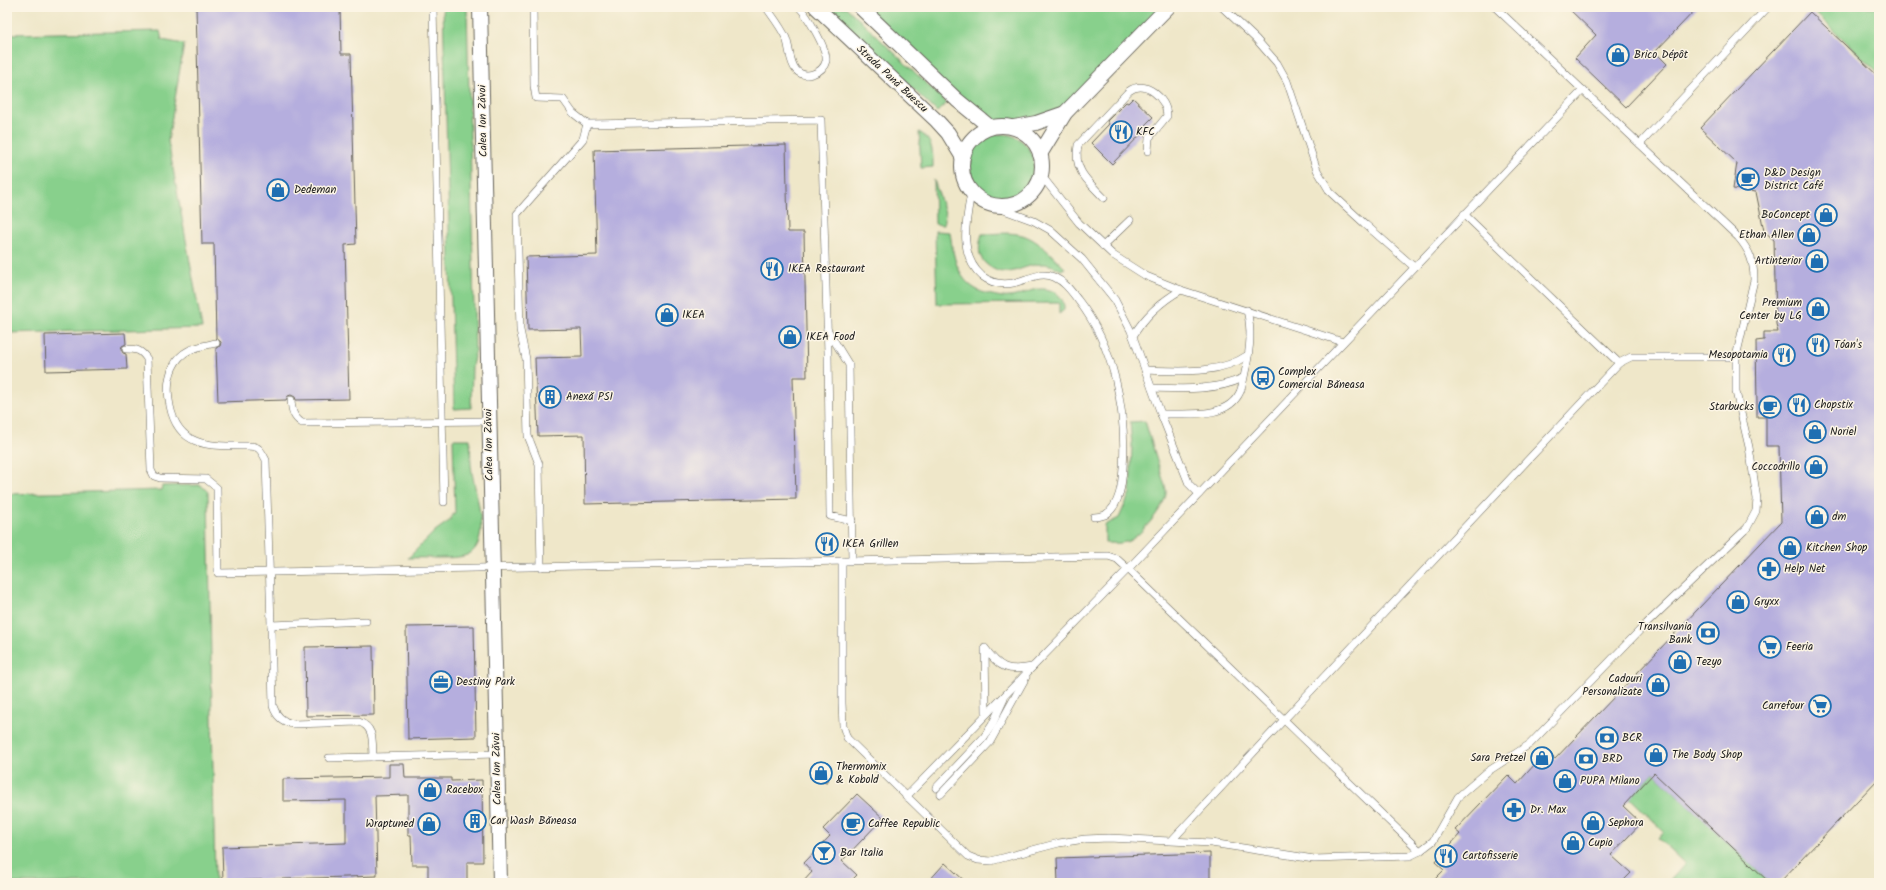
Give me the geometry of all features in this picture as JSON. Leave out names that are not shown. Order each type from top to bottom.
[{"type":"street","name":"Calea Ion Zăvoi","points":[[480,7],[500,883]]},
{"type":"street","name":"Strada Pană Buescu","points":[[816,7],[937,121],[948,133],[962,156]]},
{"type":"street","points":[[860,7],[957,100],[990,127]]},
{"type":"street","points":[[1040,154],[1066,113],[1168,7]]},
{"type":"street","points":[[1014,127],[1026,134],[1034,142],[1040,154],[1042,164],[1041,175],[1033,193],[1025,200],[1007,206],[993,206],[982,202],[971,193],[962,177],[962,156],[971,139],[978,133],[990,127],[1000,125],[1014,127],[1036,123],[1066,113]]},
{"type":"lane","points":[[433,7],[444,502]]},
{"type":"lane","points":[[533,7],[534,86],[536,98],[563,99],[573,113],[587,124],[820,120],[830,516],[852,521]]},
{"type":"lane","points":[[766,7],[785,37],[797,72],[803,74],[814,74],[822,68],[826,62],[826,55],[814,30],[799,7]]},
{"type":"lane","points":[[1222,7],[1256,39],[1277,63],[1288,81],[1317,170],[1330,192],[1366,226],[1414,267]]},
{"type":"lane","points":[[842,560],[842,695],[845,732],[852,745],[968,856],[978,860],[991,861],[1059,843],[1085,839],[1136,838],[1211,843],[1314,859],[1392,857],[1410,856],[1420,851],[1433,841],[1458,797],[1488,772],[1530,744],[1643,627],[1747,528],[1756,511],[1757,500],[1749,447],[1736,392],[1736,357],[1754,280],[1752,257],[1738,237],[1495,7]]},
{"type":"lane","points":[[1640,144],[1768,7]]},
{"type":"lane","points":[[1104,198],[1079,170],[1077,156],[1078,145],[1129,90],[1135,86],[1148,88],[1164,103],[1167,109],[1167,116],[1149,138],[1148,151]]},
{"type":"lane","points":[[906,797],[1128,569],[1583,90]]},
{"type":"lane","points":[[541,567],[539,464],[528,436],[526,359],[520,330],[517,214],[582,138],[587,124]]},
{"type":"lane","points":[[1041,175],[1070,213],[1103,246],[1125,263],[1146,276],[1181,290],[1343,342]]},
{"type":"lane","points":[[971,193],[965,238],[971,263],[977,271],[994,282],[1003,284],[1044,275],[1062,281],[1070,289],[1093,321],[1102,339],[1116,382],[1124,454],[1120,492],[1114,507],[1105,515],[1094,517]]},
{"type":"lane","points":[[993,206],[1039,223],[1060,238],[1082,259],[1115,300],[1133,336],[1161,414],[1189,484],[1199,494]]},
{"type":"lane","points":[[1464,214],[1619,363]]},
{"type":"lane","points":[[1103,246],[1130,220]]},
{"type":"lane","points":[[1133,336],[1151,312],[1181,290]]},
{"type":"lane","points":[[1161,414],[1208,413],[1229,406],[1240,392],[1248,355],[1251,327],[1247,310]]},
{"type":"lane","points":[[826,328],[849,365],[852,560]]},
{"type":"lane","points":[[216,343],[191,348],[178,359],[167,386],[170,410],[180,431],[190,439],[213,446],[252,446],[259,449],[263,454],[267,467],[273,706],[278,716],[288,723],[359,722],[364,724],[370,731],[372,737],[373,757]]},
{"type":"lane","points":[[126,349],[136,349],[142,352],[147,360],[151,470],[154,476],[160,478],[206,479],[217,488],[218,573],[1108,556],[1118,559],[1420,851]]},
{"type":"lane","points":[[1146,370],[1217,368],[1232,365],[1248,355]]},
{"type":"lane","points":[[1173,840],[1619,363],[1631,357],[1736,357]]},
{"type":"lane","points":[[1152,388],[1218,387],[1230,384],[1243,378]]},
{"type":"lane","points":[[291,400],[292,412],[296,419],[302,423],[489,420]]},
{"type":"lane","points":[[271,625],[366,621]]},
{"type":"lane","points":[[986,714],[985,648],[994,661],[1008,669],[1018,670],[1032,667]]},
{"type":"lane","points":[[941,794],[990,742],[1032,667]]},
{"type":"lane","points":[[936,788],[984,737],[992,725],[1005,695]]},
{"type":"lane","points":[[329,758],[497,754]]},
{"type":"green space","points":[[443,7],[467,7],[475,351],[472,367],[471,408],[454,409]]},
{"type":"green space","points":[[828,7],[846,7],[947,103],[937,112]]},
{"type":"green space","points":[[859,7],[1168,7],[1065,113],[1014,127],[1000,125],[990,127]]},
{"type":"green space","points":[[1809,7],[1879,7],[1879,73]]},
{"type":"green space","points":[[160,31],[162,40],[184,44],[168,141],[202,328],[7,333],[7,34]]},
{"type":"green space","points":[[919,132],[924,135],[930,143],[933,167],[921,168]]},
{"type":"green space","points":[[1002,134],[1014,136],[1025,143],[1032,154],[1034,166],[1032,178],[1025,189],[1014,196],[1002,198],[990,196],[979,189],[972,178],[970,166],[972,154],[979,143],[990,136]]},
{"type":"green space","points":[[934,180],[945,213],[944,225],[935,224]]},
{"type":"green space","points":[[935,231],[950,232],[956,263],[965,280],[972,286],[992,295],[1006,297],[1036,289],[1049,290],[1060,297],[1064,305],[1064,310],[1059,314],[1059,303],[937,304]]},
{"type":"green space","points":[[1008,233],[1031,238],[1065,268],[1061,270],[1050,265],[1043,264],[1014,271],[1000,272],[993,269],[982,260],[980,245],[982,234]]},
{"type":"green space","points":[[1145,421],[1165,487],[1165,498],[1155,516],[1137,536],[1124,543],[1105,543],[1105,525],[1119,518],[1130,493],[1132,445],[1130,422]]},
{"type":"green space","points":[[453,439],[470,439],[471,468],[479,505],[481,529],[479,540],[475,549],[462,557],[408,558],[435,531],[449,521],[455,512]]},
{"type":"green space","points":[[201,485],[208,492],[215,883],[7,883],[7,494],[161,490],[162,486]]},
{"type":"green space","points":[[1654,773],[1770,883],[1668,883],[1685,864],[1658,838],[1664,831],[1630,798]]},
{"type":"building","name":"Dedeman","points":[[196,7],[340,7],[341,54],[351,54],[356,244],[345,245],[349,399],[296,400],[295,397],[291,395],[288,396],[286,400],[218,402],[216,348],[220,346],[221,342],[216,338],[214,244],[202,244]]},
{"type":"building","name":"Brico Dépôt","points":[[1567,7],[1698,7],[1655,52],[1667,64],[1626,107],[1575,58],[1596,35]]},
{"type":"building","name":"Feeria","points":[[1810,12],[1879,77],[1879,778],[1779,883],[1770,883],[1654,773],[1623,806],[1641,823],[1611,855],[1631,873],[1621,883],[1431,883],[1444,870],[1435,862],[1460,834],[1455,830],[1508,775],[1517,784],[1536,763],[1533,760],[1544,749],[1555,759],[1781,522],[1779,446],[1766,446],[1766,417],[1757,417],[1756,341],[1764,340],[1764,332],[1778,332],[1776,324],[1774,240],[1764,231],[1756,192],[1733,189],[1737,163],[1700,128]]},
{"type":"building","name":"KFC","points":[[1133,98],[1153,117],[1140,130],[1142,133],[1112,164],[1091,143],[1109,124],[1107,121],[1126,102],[1128,103]]},
{"type":"building","name":"IKEA","points":[[786,145],[788,232],[804,232],[807,377],[793,377],[796,499],[585,504],[584,435],[538,436],[535,358],[582,357],[581,329],[528,330],[526,257],[597,255],[594,150]]},
{"type":"building","points":[[125,333],[126,344],[122,346],[121,349],[123,353],[126,354],[127,369],[46,371],[45,335]]},
{"type":"building","name":"Destiny Park","points":[[474,626],[476,737],[408,739],[406,627]]},
{"type":"building","points":[[373,646],[374,715],[306,716],[305,647]]},
{"type":"building","points":[[817,763],[831,766],[827,783],[813,780]]},
{"type":"building","points":[[389,764],[404,764],[405,778],[451,778],[451,781],[482,780],[483,862],[467,862],[467,883],[428,883],[428,865],[412,865],[411,835],[408,835],[408,795],[375,796],[377,876],[223,881],[222,847],[346,843],[346,800],[283,801],[283,779],[389,777]]},
{"type":"building","points":[[857,794],[883,818],[842,861],[857,875],[849,883],[802,883],[812,872],[804,863],[830,836],[823,829]]},
{"type":"building","points":[[1210,853],[1210,883],[1058,883],[1057,858]]},
{"type":"building","points":[[945,863],[967,883],[927,883]]},
{"type":"place","name":"Brico Dépôt","points":[[1618,55]]},
{"type":"place","name":"KFC","points":[[1121,132]]},
{"type":"place","name":"D&D Design District Café","points":[[1748,179]]},
{"type":"place","name":"Dedeman","points":[[278,190]]},
{"type":"place","name":"BoConcept","points":[[1826,215]]},
{"type":"place","name":"Ethan Allen","points":[[1809,235]]},
{"type":"place","name":"Artinterior","points":[[1817,261]]},
{"type":"place","name":"IKEA Restaurant","points":[[772,269]]},
{"type":"place","name":"Premium Center by LG","points":[[1818,309]]},
{"type":"place","name":"IKEA","points":[[667,315]]},
{"type":"place","name":"IKEA Food","points":[[790,337]]},
{"type":"place","name":"Tóan's","points":[[1818,345]]},
{"type":"place","name":"Mesopotamia","points":[[1784,355]]},
{"type":"place","name":"Complex Comercial Băneasa","points":[[1263,378]]},
{"type":"place","name":"Anexă PSI","points":[[550,397]]},
{"type":"place","name":"Chopstix","points":[[1799,405]]},
{"type":"place","name":"Starbucks","points":[[1770,407]]},
{"type":"place","name":"Noriel","points":[[1815,432]]},
{"type":"place","name":"Coccodrillo","points":[[1816,467]]},
{"type":"place","name":"dm","points":[[1817,517]]},
{"type":"place","name":"IKEA Grillen","points":[[827,544]]},
{"type":"place","name":"Kitchen Shop","points":[[1790,548]]},
{"type":"place","name":"Help Net","points":[[1769,569]]},
{"type":"place","name":"Gryxx","points":[[1738,602]]},
{"type":"place","name":"Transilvania Bank","points":[[1708,633]]},
{"type":"place","name":"Feeria","points":[[1770,647]]},
{"type":"place","name":"Tezyo","points":[[1680,662]]},
{"type":"place","name":"Destiny Park","points":[[441,682]]},
{"type":"place","name":"Cadouri Personalizate","points":[[1658,685]]},
{"type":"place","name":"Carrefour","points":[[1820,706]]},
{"type":"place","name":"BCR","points":[[1607,738]]},
{"type":"place","name":"The Body Shop","points":[[1656,755]]},
{"type":"place","name":"Sara Pretzel","points":[[1542,758]]},
{"type":"place","name":"BRD","points":[[1586,759]]},
{"type":"place","name":"Thermomix & Kobold","points":[[821,773]]},
{"type":"place","name":"PUPA Milano","points":[[1565,781]]},
{"type":"place","name":"Racebox","points":[[430,790]]},
{"type":"place","name":"Dr. Max","points":[[1514,810]]},
{"type":"place","name":"Car Wash Băneasa","points":[[475,821]]},
{"type":"place","name":"Sephora","points":[[1593,823]]},
{"type":"place","name":"Wraptuned","points":[[429,824]]},
{"type":"place","name":"Caffee Republic","points":[[853,824]]},
{"type":"place","name":"Cupio","points":[[1573,843]]},
{"type":"place","name":"Bar Italia","points":[[824,853]]},
{"type":"place","name":"Cartofisserie","points":[[1446,856]]}]
